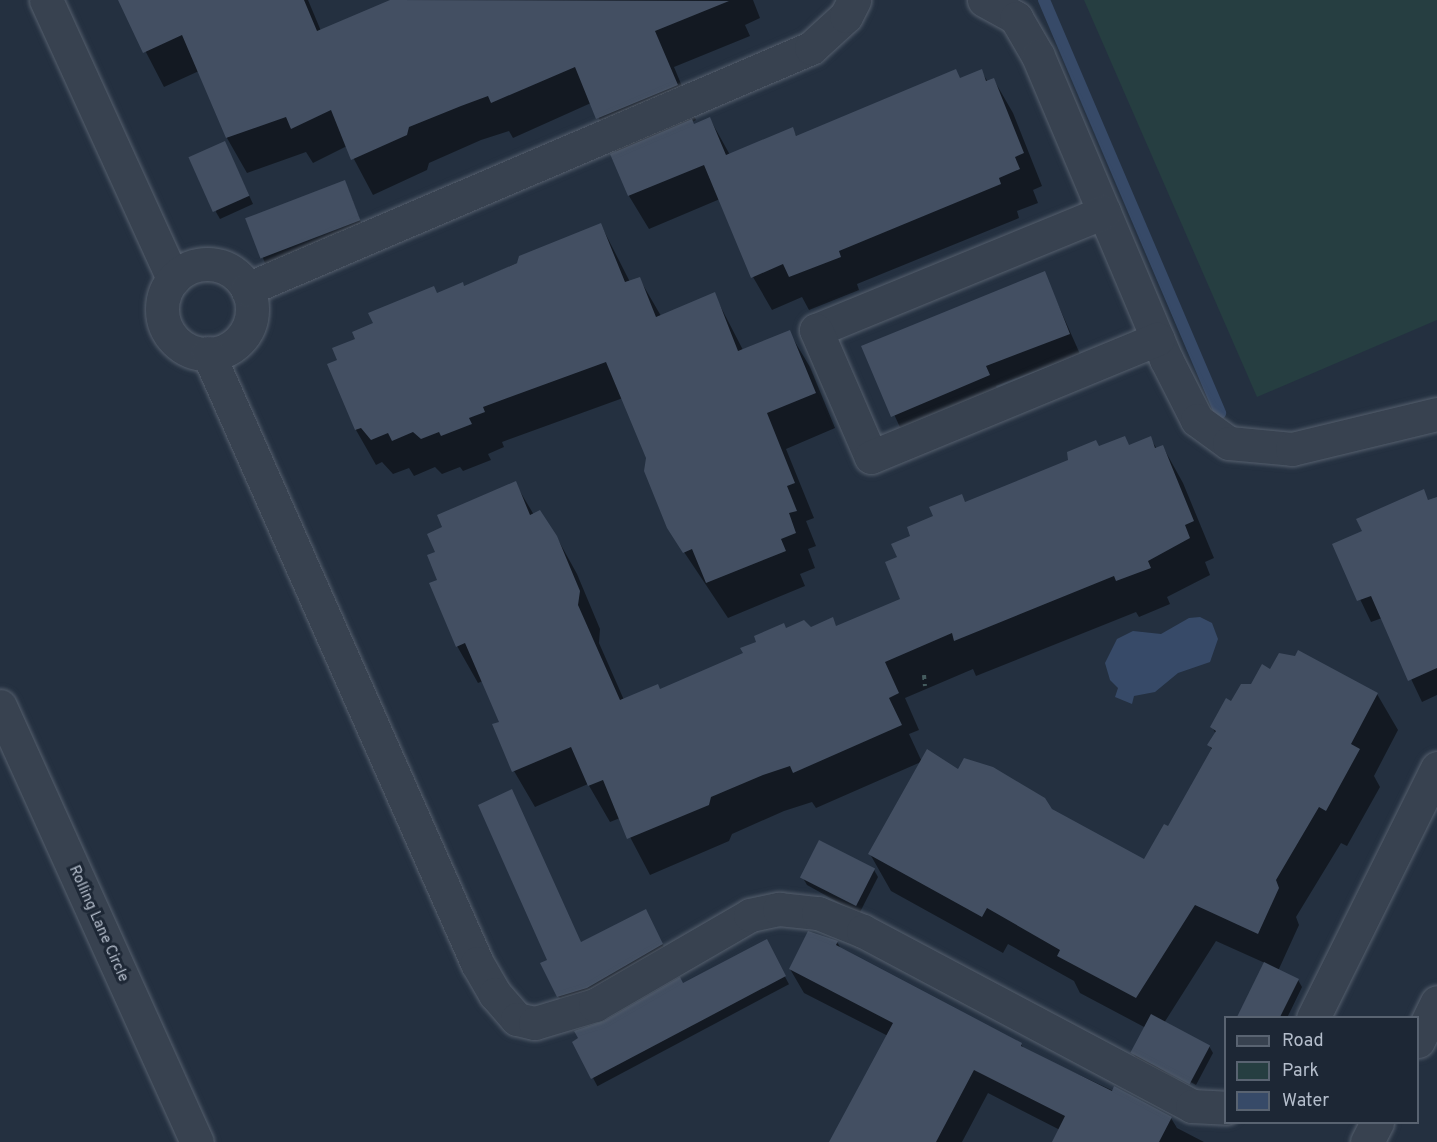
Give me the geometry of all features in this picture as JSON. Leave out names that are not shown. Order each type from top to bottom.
[{"type":"street","points":[[46,0],[173,279]]},
{"type":"street","points":[[247,289],[811,48],[846,16],[854,0]]},
{"type":"street","points":[[984,0],[1016,18],[1038,56],[1158,339],[1197,420],[1228,443],[1292,449],[1418,416],[1437,414]]},
{"type":"street","points":[[1104,212],[816,330],[871,457],[1158,339]]},
{"type":"street","points":[[209,264],[236,275],[247,289],[252,314],[247,329],[226,349],[208,353],[184,347],[165,325],[164,296],[173,279],[194,266],[209,264]]},
{"type":"street","points":[[208,353],[477,963],[495,994],[517,1019],[535,1023],[595,1005],[750,915],[779,909],[818,913],[863,931],[1192,1106],[1224,1108]]},
{"type":"street","name":"Rolling Lane Circle","points":[[0,706],[197,1142]]},
{"type":"street","points":[[1313,1016],[1437,768]]},
{"type":"street","points":[[1419,1039],[1437,1002]]},
{"type":"street","points":[[1367,1142],[1376,1124]]},
{"type":"path","points":[[924,675],[925,686]]},
{"type":"green space","points":[[1084,0],[1437,0],[1437,320],[1257,397]]},
{"type":"water","points":[[1200,617],[1212,623],[1218,639],[1210,662],[1178,673],[1155,692],[1134,696],[1132,704],[1115,697],[1118,688],[1110,680],[1105,663],[1117,639],[1133,631],[1161,634],[1189,618]]},
{"type":"building","points":[[118,0],[304,0],[317,31],[390,0],[729,1],[655,31],[678,85],[596,119],[575,67],[491,103],[488,96],[409,127],[407,135],[351,160],[331,110],[291,129],[286,117],[226,138],[182,35],[143,53]]},
{"type":"building","points":[[956,69],[960,78],[982,69],[986,81],[994,78],[1024,153],[1015,157],[1020,169],[999,178],[1001,184],[839,251],[841,257],[789,277],[783,264],[751,278],[704,165],[628,196],[610,154],[692,119],[694,124],[710,117],[726,155],[793,127],[796,136]]},
{"type":"building","points":[[225,141],[249,196],[213,212],[188,157]]},
{"type":"building","points":[[345,180],[360,220],[261,258],[245,218]]},
{"type":"building","points":[[601,223],[625,282],[640,277],[656,317],[715,292],[738,351],[790,330],[816,393],[767,413],[795,483],[787,486],[797,511],[789,513],[796,533],[781,539],[786,551],[706,583],[692,549],[683,553],[667,528],[644,471],[646,458],[606,362],[483,407],[485,412],[469,418],[472,424],[441,436],[439,432],[421,439],[413,432],[392,441],[388,433],[371,440],[361,428],[355,430],[327,364],[337,360],[332,348],[355,339],[352,332],[373,323],[368,313],[434,286],[437,293],[463,282],[464,286],[517,263],[519,256]]},
{"type":"building","points":[[1045,271],[1070,334],[986,366],[990,375],[891,417],[861,346]]},
{"type":"building","points":[[1125,436],[1129,445],[1151,436],[1155,448],[1163,445],[1194,521],[1185,525],[1190,538],[1148,561],[1151,568],[1116,581],[1114,576],[954,641],[952,633],[885,662],[899,693],[889,698],[902,725],[793,773],[790,766],[763,775],[711,797],[709,805],[627,839],[603,780],[588,786],[571,747],[512,772],[492,724],[499,722],[465,643],[456,647],[429,583],[437,580],[427,555],[435,552],[427,534],[442,527],[437,515],[516,481],[530,515],[540,510],[557,536],[580,591],[578,605],[620,700],[658,684],[660,689],[743,653],[740,648],[756,642],[754,636],[784,623],[786,628],[804,620],[811,627],[833,617],[836,626],[900,599],[885,562],[897,557],[891,544],[910,536],[907,527],[933,516],[929,507],[962,494],[965,502],[1068,460],[1067,452],[1096,440],[1099,446]]},
{"type":"building","points":[[1424,489],[1428,500],[1437,497],[1437,668],[1408,681],[1371,596],[1357,601],[1332,544],[1362,531],[1356,519]]},
{"type":"building","points":[[1298,650],[1378,693],[1351,744],[1360,749],[1326,811],[1319,807],[1276,880],[1279,888],[1258,934],[1195,905],[1136,998],[1057,956],[1060,950],[987,908],[982,917],[868,854],[927,749],[958,769],[964,758],[993,767],[1045,798],[1052,809],[1144,859],[1164,824],[1168,826],[1212,748],[1207,745],[1216,731],[1210,727],[1226,698],[1231,701],[1241,684],[1251,684],[1262,664],[1270,669],[1279,653],[1295,656]]},
{"type":"building","points":[[512,789],[581,942],[646,909],[663,944],[587,988],[557,997],[540,963],[547,960],[478,805]]},
{"type":"building","points":[[819,840],[875,869],[856,906],[800,877]]},
{"type":"building","points":[[808,931],[838,941],[836,945],[1022,1043],[1021,1046],[1112,1091],[1114,1086],[1172,1117],[1159,1142],[1052,1142],[1065,1116],[974,1070],[936,1142],[829,1142],[893,1023],[789,969]]},
{"type":"building","points":[[767,939],[786,976],[591,1079],[572,1042],[578,1038],[574,1031],[604,1021],[680,977],[683,983]]},
{"type":"building","points":[[1264,962],[1299,979],[1280,1016],[1237,1016]]},
{"type":"building","points":[[1151,1014],[1210,1045],[1190,1084],[1130,1053]]},
{"type":"waterway","points":[[1044,0],[1220,413]]}]
